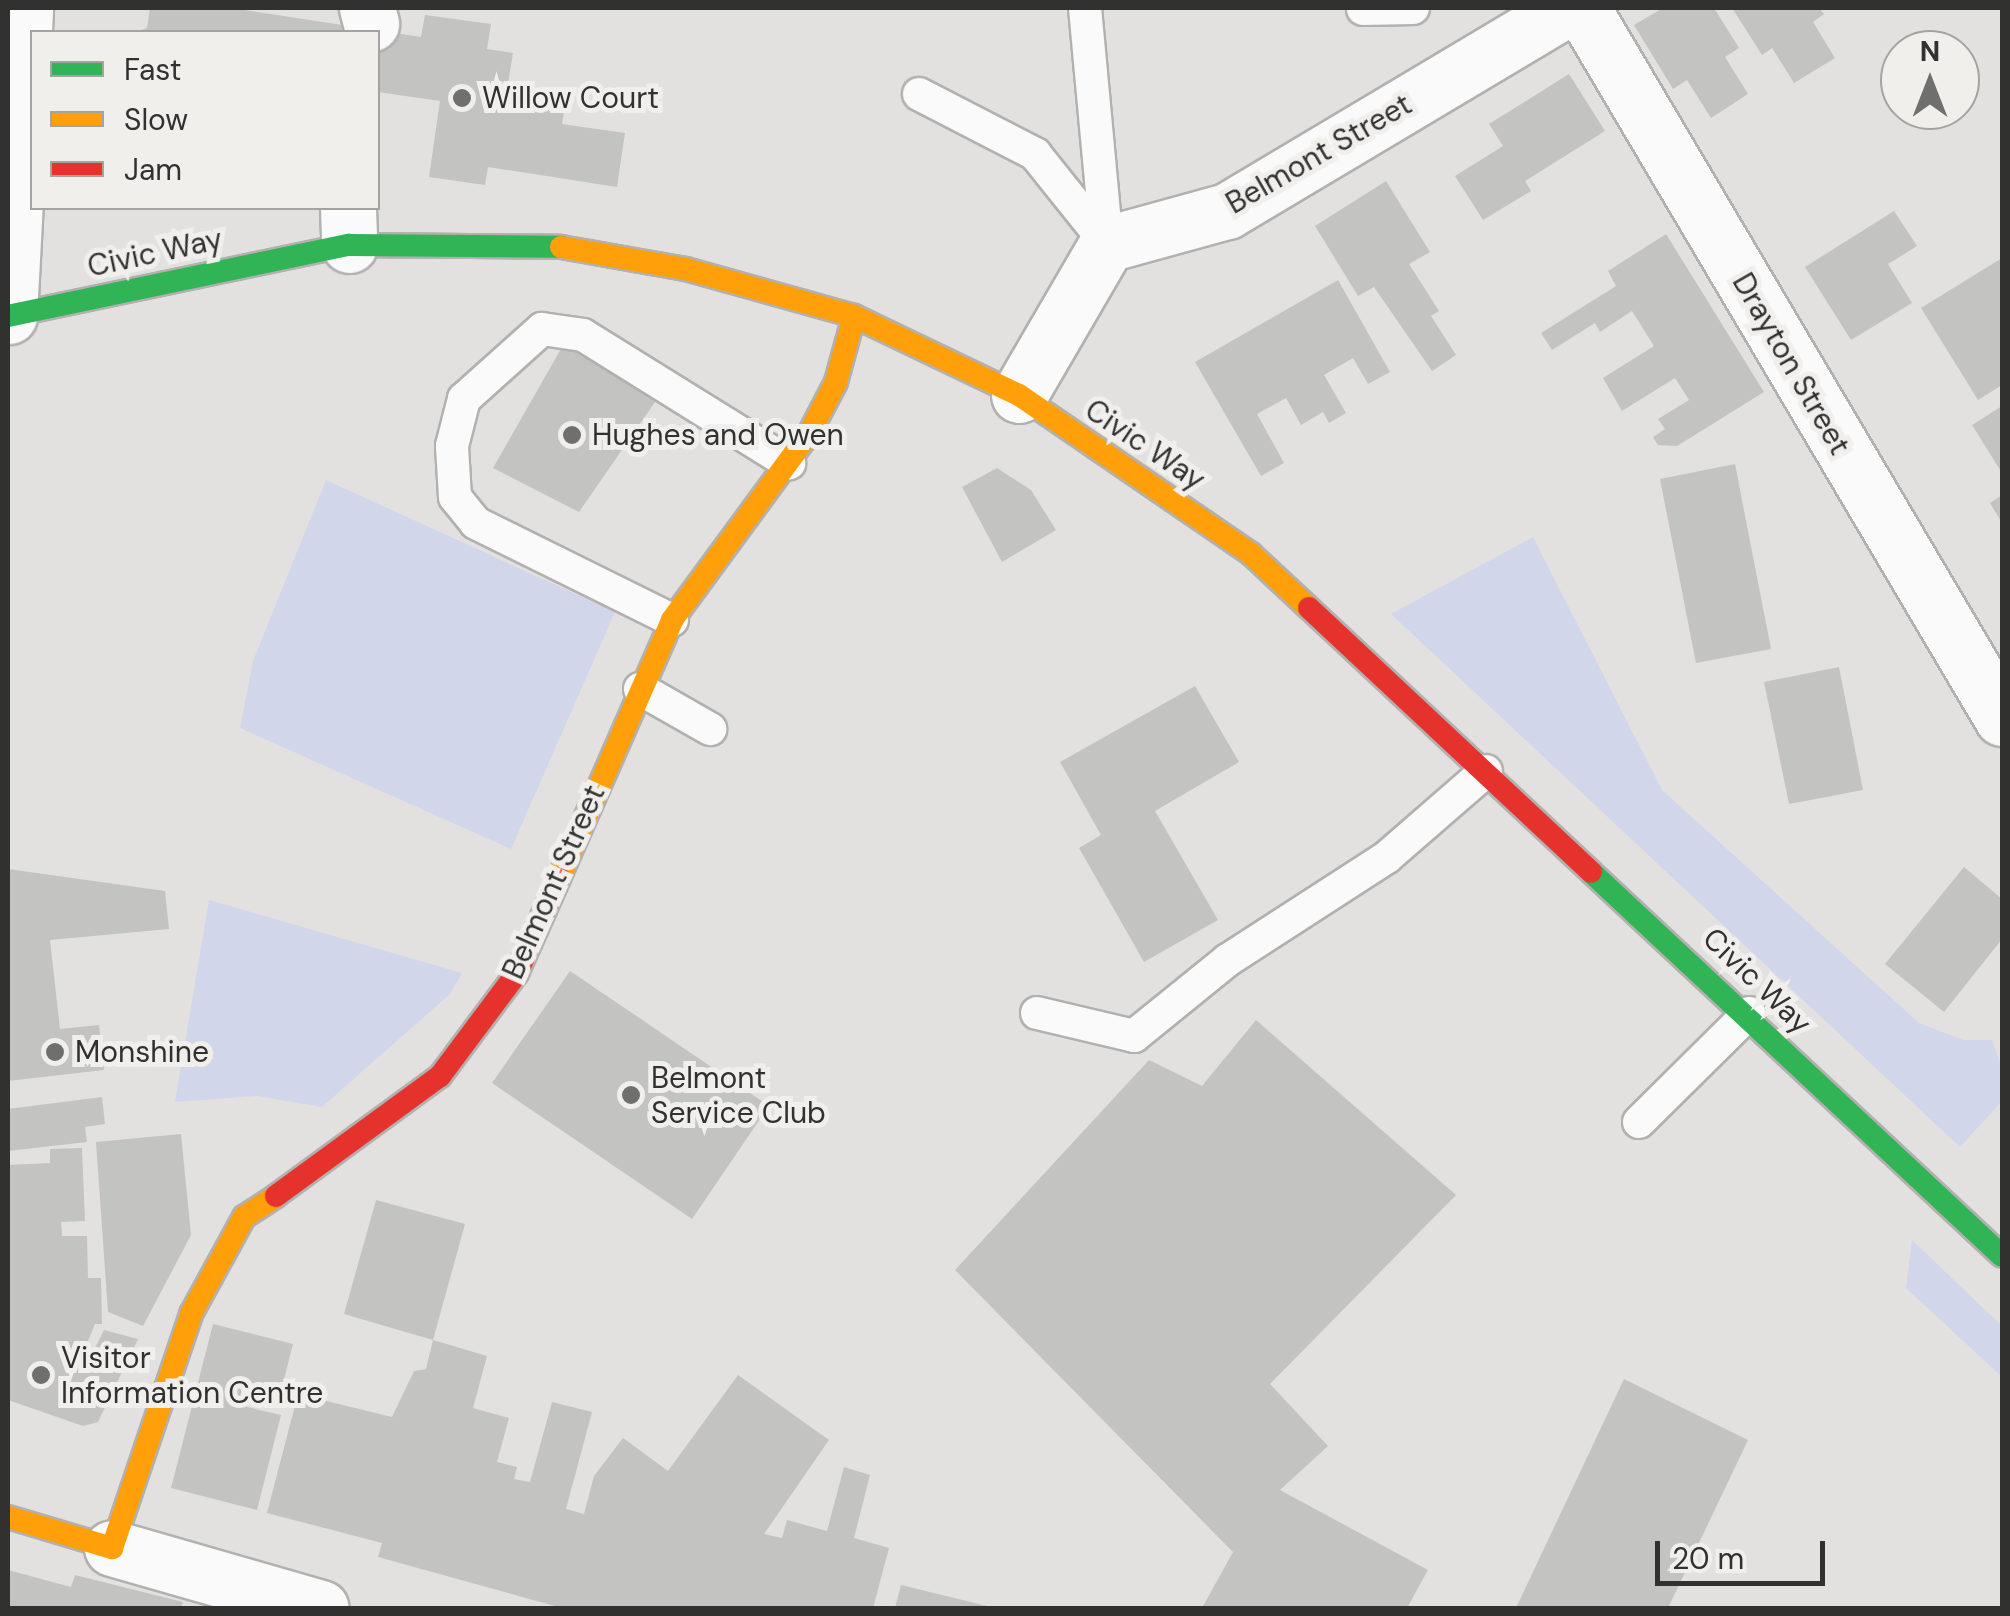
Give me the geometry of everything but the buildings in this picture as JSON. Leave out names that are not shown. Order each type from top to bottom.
[{"type":"main road","name":"Civic Way","points":[[8,316],[349,226],[570,248],[774,290],[854,316],[1019,395],[1252,554],[1749,1013],[2002,1256]]},
{"type":"main road","name":"Belmont Street","points":[[112,1548],[191,1314],[244,1216],[352,1146],[440,1076],[481,1028],[517,972],[672,620],[789,464],[836,382],[854,316]]},
{"type":"main road","points":[[8,1517],[112,1548]]},
{"type":"street","points":[[8,316],[25,8]]},
{"type":"street","name":"Belmont Street","points":[[1108,244],[1227,211],[1567,8]]},
{"type":"street","name":"Drayton Street","points":[[1582,8],[2002,718]]},
{"type":"street","points":[[1019,395],[1108,244]]},
{"type":"street","points":[[112,1548],[220,1596],[322,1608]]},
{"type":"lane","points":[[1363,9],[1413,8]]},
{"type":"lane","points":[[1090,13],[1108,244]]},
{"type":"lane","points":[[919,94],[1035,154],[1108,244]]},
{"type":"lane","points":[[672,620],[476,523],[455,496],[452,446],[464,399],[542,329],[583,335],[789,464]]},
{"type":"lane","points":[[640,689],[710,729]]},
{"type":"lane","points":[[1037,1013],[1134,1036],[1228,960],[1388,857],[1486,771]]},
{"type":"lane","points":[[1639,1122],[1749,1013]]},
{"type":"shaded area","points":[[326,480],[615,612],[511,849],[240,728],[253,661]]},
{"type":"shaded area","points":[[1533,537],[1662,790],[1919,1023],[1963,1040],[1992,1040],[2002,1068],[2002,1101],[1960,1147],[1391,614]]},
{"type":"shaded area","points":[[209,900],[462,973],[450,994],[322,1107],[257,1096],[175,1102]]},
{"type":"shaded area","points":[[1912,1240],[2002,1326],[2002,1377],[1906,1288]]},
{"type":"traffic: fast","points":[[8,316],[349,245],[561,247]]},
{"type":"traffic: fast","points":[[1591,872],[2002,1256]]},
{"type":"traffic: slow","points":[[561,247],[686,269],[854,316],[1019,395],[1251,554],[1309,608]]},
{"type":"traffic: slow","points":[[559,878],[672,620],[810,432],[836,382],[854,316]]},
{"type":"traffic: slow","points":[[8,1517],[112,1548],[191,1314],[244,1217],[276,1196]]},
{"type":"traffic: jam","points":[[1309,608],[1591,872]]},
{"type":"traffic: jam","points":[[276,1196],[440,1076],[517,973],[559,878]]},
{"type":"place","name":"Willow Court","points":[[462,98]]},
{"type":"place","name":"Hughes and Owen","points":[[572,435]]},
{"type":"place","name":"Monshine","points":[[55,1052]]},
{"type":"place","name":"Belmont Service Club","points":[[631,1095]]},
{"type":"place","name":"Visitor Information Centre","points":[[41,1375]]}]
